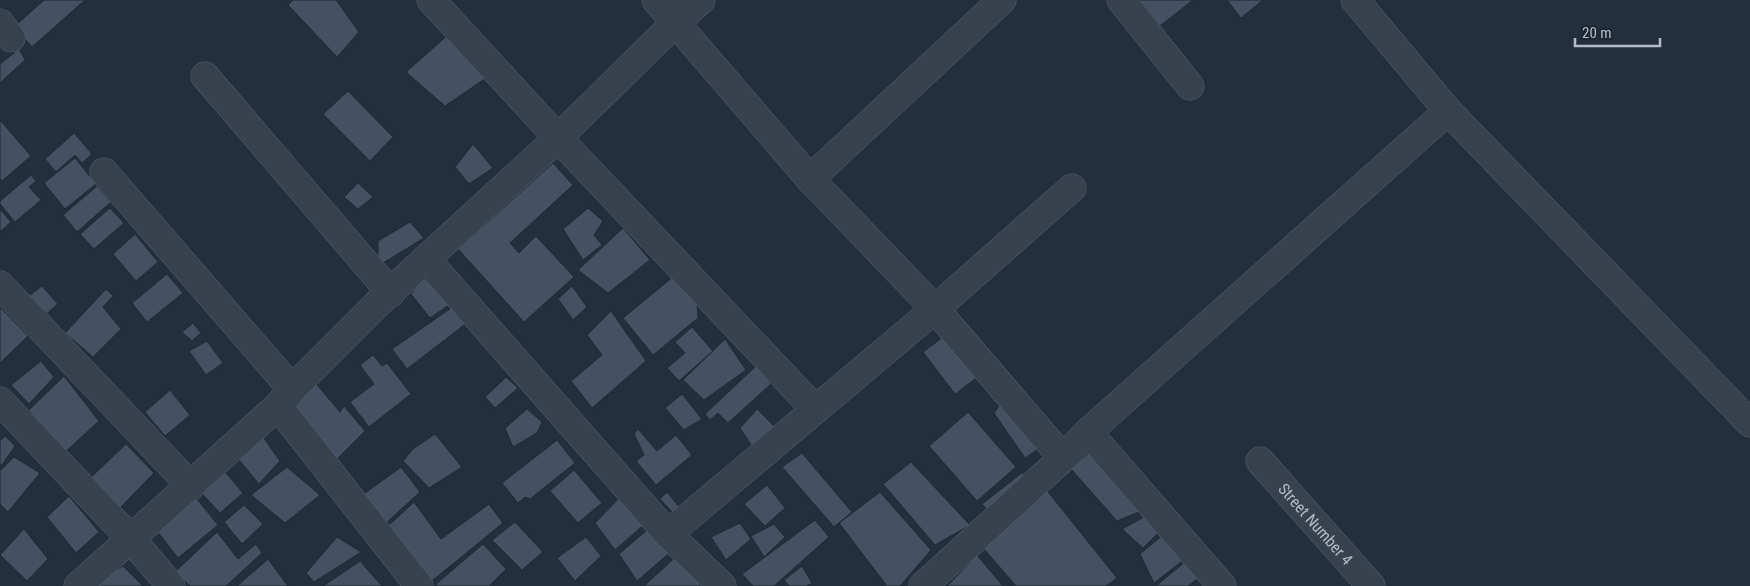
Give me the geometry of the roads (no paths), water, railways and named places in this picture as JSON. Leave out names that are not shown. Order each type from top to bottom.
[{"type":"street","points":[[431,0],[558,138],[815,409]]},
{"type":"street","points":[[656,0],[810,179],[935,309],[1063,458]]},
{"type":"street","points":[[78,586],[191,486],[286,398],[377,304],[558,138],[676,22],[701,0]]},
{"type":"street","points":[[810,179],[1002,0]]},
{"type":"street","points":[[1120,0],[1190,86]]},
{"type":"street","points":[[1355,0],[1448,111],[1750,423]]},
{"type":"street","points":[[205,76],[391,293]]},
{"type":"street","points":[[924,586],[1063,458],[1088,432],[1448,111]]},
{"type":"street","points":[[104,172],[286,398],[419,586]]},
{"type":"street","points":[[668,534],[935,309],[1072,188]]},
{"type":"street","points":[[426,258],[668,534],[722,586]]},
{"type":"street","points":[[0,285],[191,486]]},
{"type":"street","points":[[0,401],[131,539],[171,586]]},
{"type":"street","points":[[1088,432],[1222,586]]},
{"type":"street","name":"Street Number 4","points":[[1260,461],[1371,586]]}]
